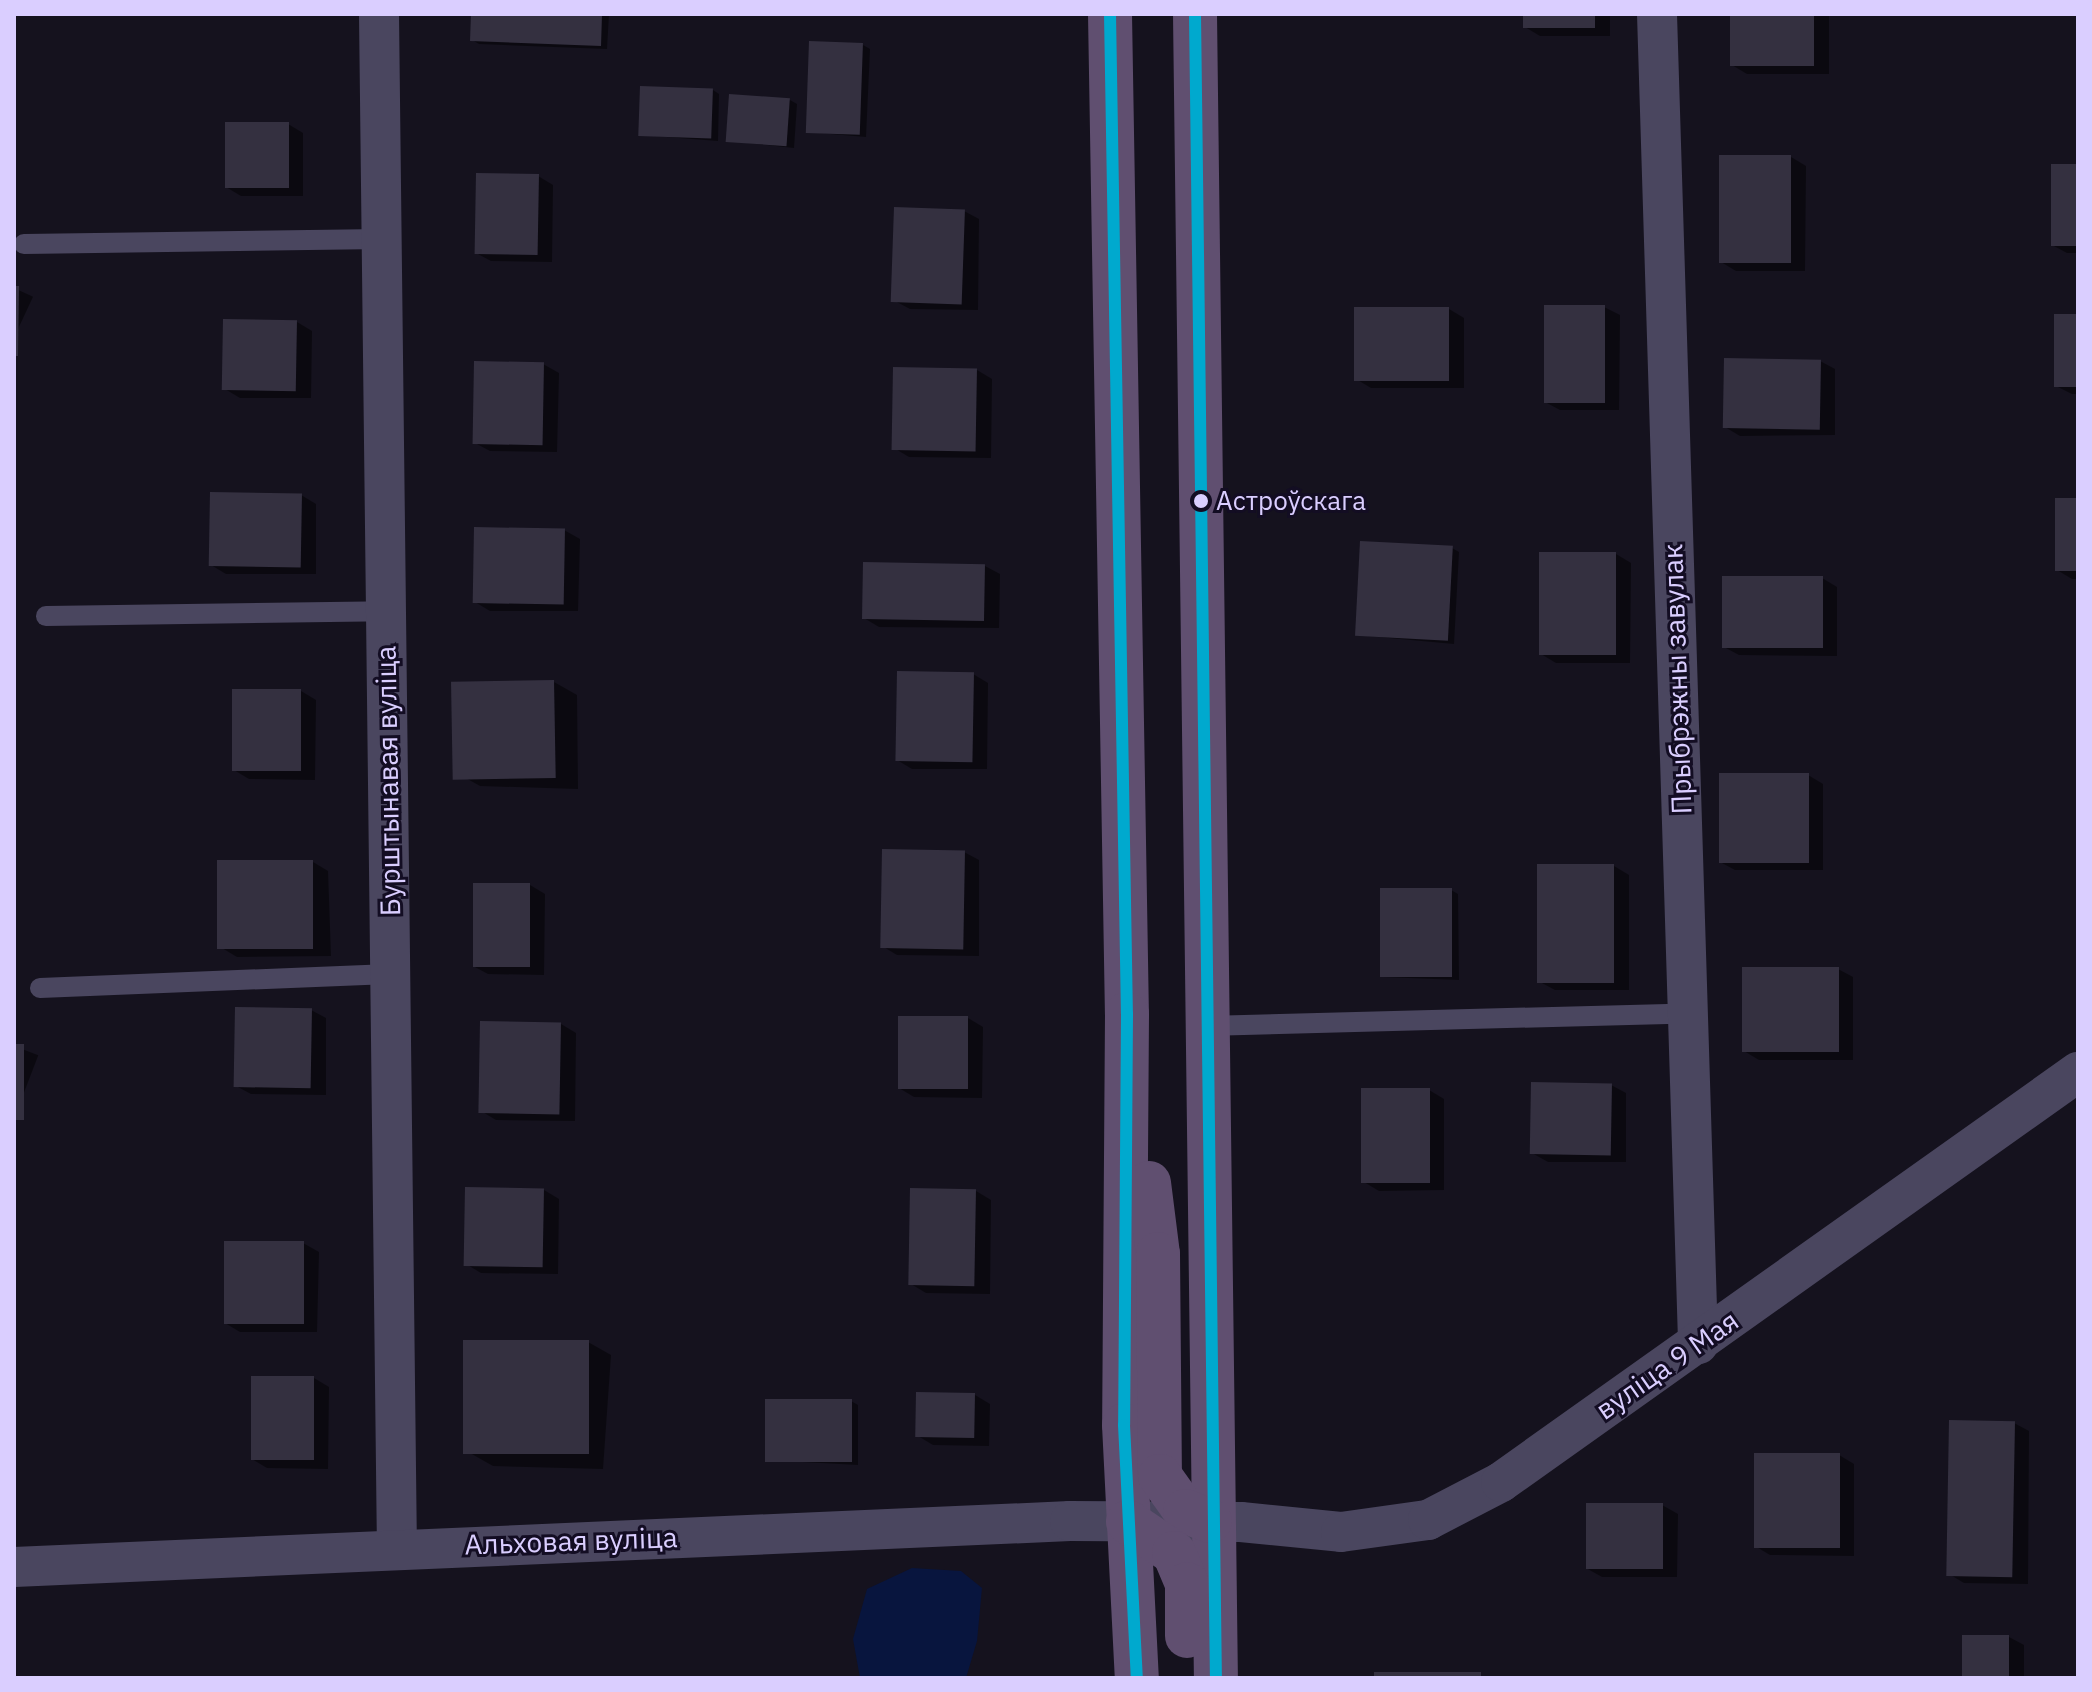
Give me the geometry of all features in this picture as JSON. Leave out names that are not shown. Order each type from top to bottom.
[{"type":"main road","points":[[1110,14],[1127,1014],[1128,1522],[1136,1586],[1137,1678]]},
{"type":"main road","points":[[1166,14],[1167,76],[1197,327]]},
{"type":"main road","points":[[1195,14],[1210,1521],[1216,1678]]},
{"type":"main road","points":[[1127,1014],[1158,1254],[1160,1476],[1185,1511],[1210,1521]]},
{"type":"main road","points":[[1128,1522],[1174,1553],[1187,1584],[1188,1678]]},
{"type":"street","name":"Бурштынавая вуліца","points":[[379,14],[397,1548]]},
{"type":"street","name":"Прыбрэжны завулак","points":[[1657,14],[1698,1344]]},
{"type":"street","name":"вуліца 9 Мая","points":[[1128,1522],[1210,1521],[1341,1532],[1428,1520],[1501,1482],[2078,1072]]},
{"type":"street","name":"Альховая вуліца","points":[[14,1567],[397,1548],[1128,1522]]},
{"type":"lane","points":[[24,244],[382,239]]},
{"type":"lane","points":[[46,616],[386,611]]},
{"type":"lane","points":[[40,988],[390,974]]},
{"type":"lane","points":[[1206,1026],[1687,1013]]},
{"type":"water","points":[[912,1568],[961,1571],[982,1588],[977,1641],[966,1678],[860,1678],[853,1639],[867,1589]]},
{"type":"building","points":[[471,14],[602,14],[601,46],[470,41]]},
{"type":"building","points":[[1523,14],[1595,14],[1595,28],[1523,28]]},
{"type":"building","points":[[1730,14],[1814,14],[1814,66],[1730,66]]},
{"type":"building","points":[[809,41],[863,43],[860,135],[806,133]]},
{"type":"building","points":[[640,86],[713,89],[711,139],[638,136]]},
{"type":"building","points":[[729,94],[790,98],[787,146],[726,142]]},
{"type":"building","points":[[225,122],[289,122],[289,188],[225,188]]},
{"type":"building","points":[[1719,155],[1791,155],[1791,263],[1719,263]]},
{"type":"building","points":[[2051,164],[2078,164],[2078,246],[2051,246]]},
{"type":"building","points":[[476,173],[539,174],[538,255],[475,254]]},
{"type":"building","points":[[894,207],[965,209],[962,304],[891,302]]},
{"type":"building","points":[[14,286],[19,286],[18,356],[14,356]]},
{"type":"building","points":[[1544,305],[1605,305],[1605,403],[1544,403]]},
{"type":"building","points":[[1354,307],[1449,307],[1449,381],[1354,381]]},
{"type":"building","points":[[2054,314],[2078,314],[2078,387],[2054,387]]},
{"type":"building","points":[[223,319],[297,320],[296,391],[222,390]]},
{"type":"building","points":[[1724,358],[1821,360],[1820,430],[1723,428]]},
{"type":"building","points":[[474,361],[544,362],[543,445],[473,444]]},
{"type":"building","points":[[893,367],[977,368],[976,451],[892,450]]},
{"type":"building","points":[[210,492],[302,494],[301,568],[209,566]]},
{"type":"building","points":[[2055,498],[2078,498],[2078,571],[2055,571]]},
{"type":"building","points":[[474,527],[565,529],[564,605],[473,603]]},
{"type":"building","points":[[1360,541],[1453,546],[1448,641],[1355,636]]},
{"type":"building","points":[[1539,552],[1616,552],[1616,655],[1539,655]]},
{"type":"building","points":[[863,562],[985,564],[984,621],[862,619]]},
{"type":"building","points":[[1722,576],[1823,576],[1823,648],[1722,648]]},
{"type":"building","points":[[897,671],[974,672],[972,762],[895,761]]},
{"type":"building","points":[[554,680],[556,778],[453,780],[451,682]]},
{"type":"building","points":[[232,689],[301,689],[301,771],[232,771]]},
{"type":"building","points":[[1719,773],[1809,773],[1809,863],[1719,863]]},
{"type":"building","points":[[882,849],[965,850],[963,949],[880,948]]},
{"type":"building","points":[[217,860],[313,860],[313,949],[217,949]]},
{"type":"building","points":[[1537,864],[1614,864],[1614,983],[1537,983]]},
{"type":"building","points":[[473,883],[530,883],[530,967],[473,967]]},
{"type":"building","points":[[1380,888],[1452,888],[1452,977],[1380,977]]},
{"type":"building","points":[[1742,967],[1839,967],[1839,1052],[1742,1052]]},
{"type":"building","points":[[235,1007],[312,1008],[311,1088],[234,1087]]},
{"type":"building","points":[[898,1016],[968,1016],[968,1089],[898,1089]]},
{"type":"building","points":[[480,1021],[561,1022],[559,1114],[478,1113]]},
{"type":"building","points":[[14,1044],[24,1044],[24,1120],[14,1120]]},
{"type":"building","points":[[1531,1082],[1612,1083],[1611,1155],[1530,1154]]},
{"type":"building","points":[[1361,1088],[1430,1088],[1430,1183],[1361,1183]]},
{"type":"building","points":[[465,1187],[544,1188],[543,1267],[464,1266]]},
{"type":"building","points":[[910,1188],[976,1189],[974,1286],[908,1285]]},
{"type":"building","points":[[224,1241],[304,1241],[304,1324],[224,1324]]},
{"type":"building","points":[[463,1340],[589,1340],[589,1454],[463,1454]]},
{"type":"building","points":[[251,1376],[314,1376],[314,1460],[251,1460]]},
{"type":"building","points":[[916,1392],[975,1393],[974,1438],[915,1437]]},
{"type":"building","points":[[765,1399],[852,1399],[852,1462],[765,1462]]},
{"type":"building","points":[[1949,1420],[2015,1421],[2012,1577],[1946,1576]]},
{"type":"building","points":[[1754,1453],[1840,1453],[1840,1548],[1754,1548]]},
{"type":"building","points":[[1586,1503],[1663,1503],[1663,1569],[1586,1569]]},
{"type":"building","points":[[1962,1635],[2009,1635],[2009,1678],[1962,1678]]},
{"type":"building","points":[[1374,1672],[1481,1672],[1481,1678],[1374,1678]]},
{"type":"transit line","points":[[1110,14],[1127,1014],[1124,1425],[1137,1678]]},
{"type":"transit line","points":[[1195,14],[1216,1678]]},
{"type":"place","name":"Астроўскага","points":[[1201,501]]}]
